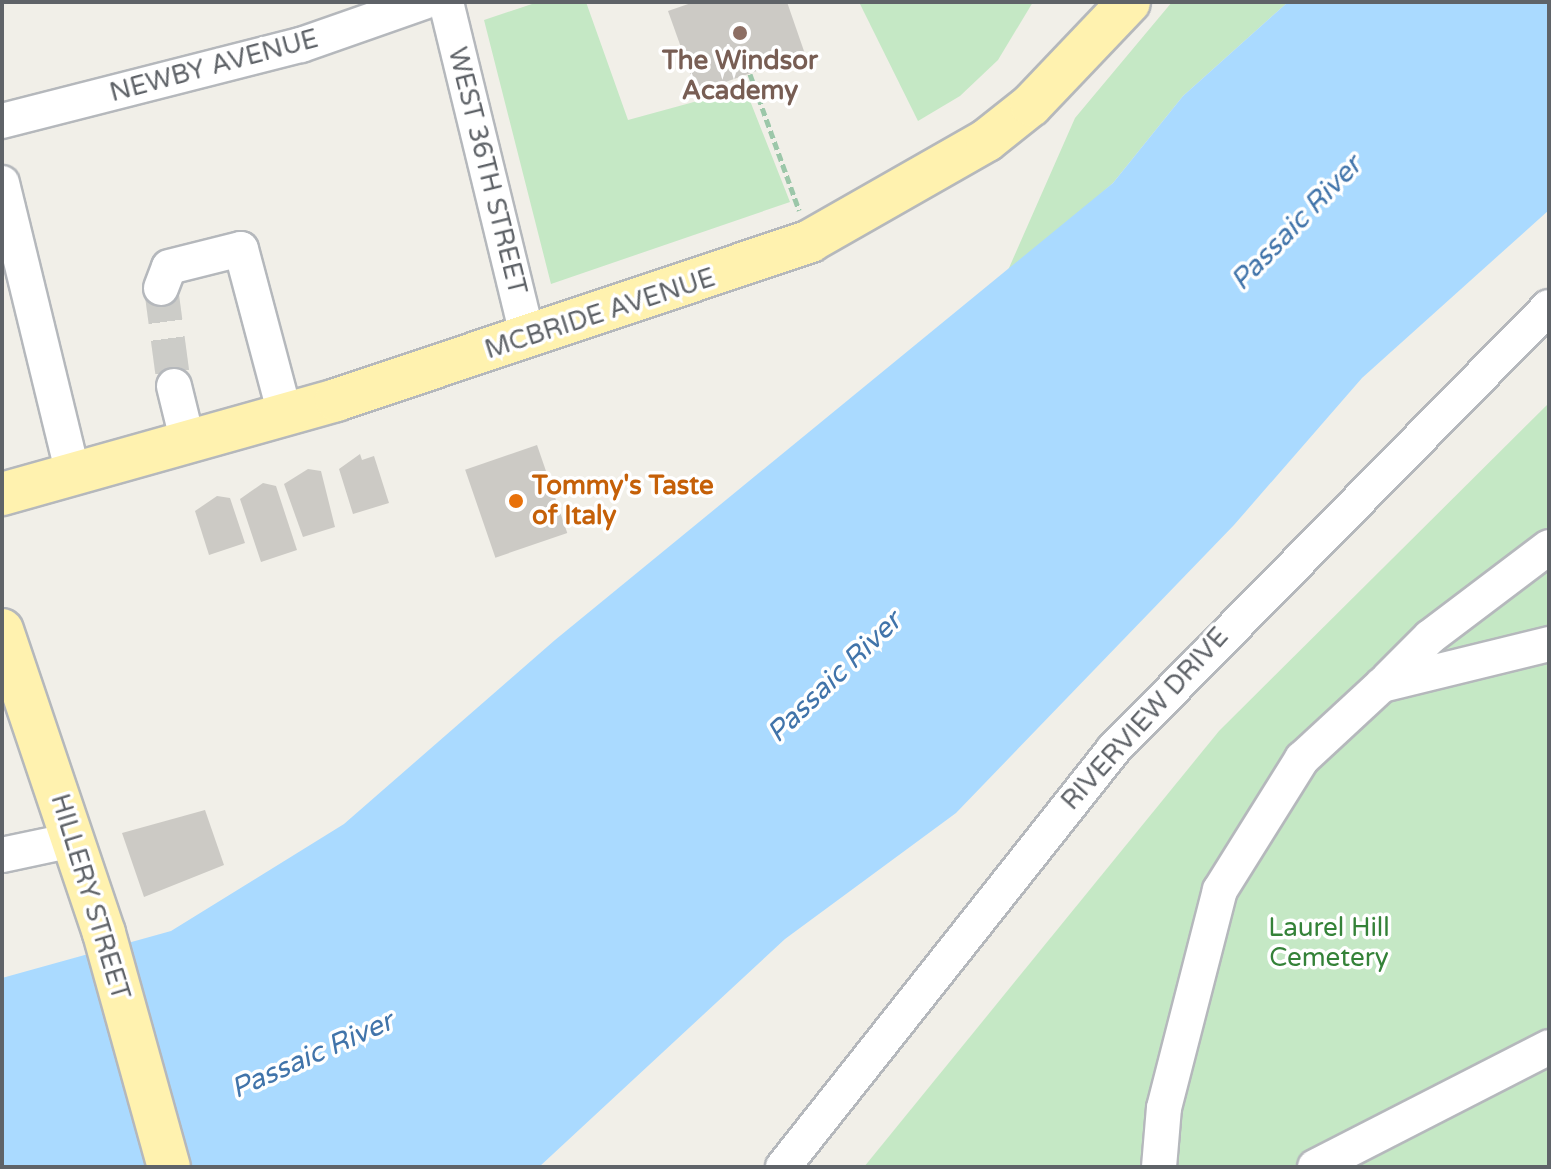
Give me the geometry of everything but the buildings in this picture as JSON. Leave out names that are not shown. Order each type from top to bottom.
[{"type":"main road","name":"MCBRIDE AVENUE","points":[[2,494],[188,443],[528,339],[810,241],[987,140],[1031,105],[1129,2]]},
{"type":"main road","name":"HILLERY STREET","points":[[2,630],[104,933],[169,1167]]},
{"type":"street","name":"NEWBY AVENUE","points":[[2,121],[301,45],[424,2]]},
{"type":"street","name":"WEST 36TH STREET","points":[[446,2],[528,339]]},
{"type":"street","points":[[2,183],[73,475]]},
{"type":"street","points":[[161,288],[169,267],[241,249],[285,414]]},
{"type":"street","name":"RIVERVIEW DRIVE","points":[[783,1167],[1114,749],[1549,307]]},
{"type":"street","points":[[174,386],[188,443]]},
{"type":"street","points":[[1159,1167],[1164,1108],[1220,890],[1302,759],[1430,637],[1549,547]]},
{"type":"street","points":[[1382,685],[1549,644]]},
{"type":"street","points":[[2,855],[73,840]]},
{"type":"street","points":[[1315,1167],[1549,1047]]},
{"type":"path","points":[[750,74],[810,241]]},
{"type":"green space","points":[[538,2],[586,2],[628,120],[745,88],[790,202],[551,284],[484,20]]},
{"type":"green space","points":[[859,2],[1033,2],[998,60],[960,96],[918,121]]},
{"type":"green space","points":[[1172,2],[1288,2],[1183,96],[1113,183],[1005,277],[1075,118]]},
{"type":"green space","name":"Laurel Hill Cemetery","points":[[1549,403],[1549,1167],[864,1167],[1219,731]]},
{"type":"water","name":"Passaic River","points":[[1288,2],[1549,2],[1549,210],[1362,378],[1234,525],[956,813],[785,939],[539,1167],[2,1167],[2,978],[171,931],[344,824],[555,640],[1113,183],[1183,96]]},
{"type":"tunnel","points":[[161,288],[174,386]]},
{"type":"place","name":"The Windsor Academy","points":[[740,33]]},
{"type":"place","name":"Tommy's Taste of Italy","points":[[516,501]]}]
